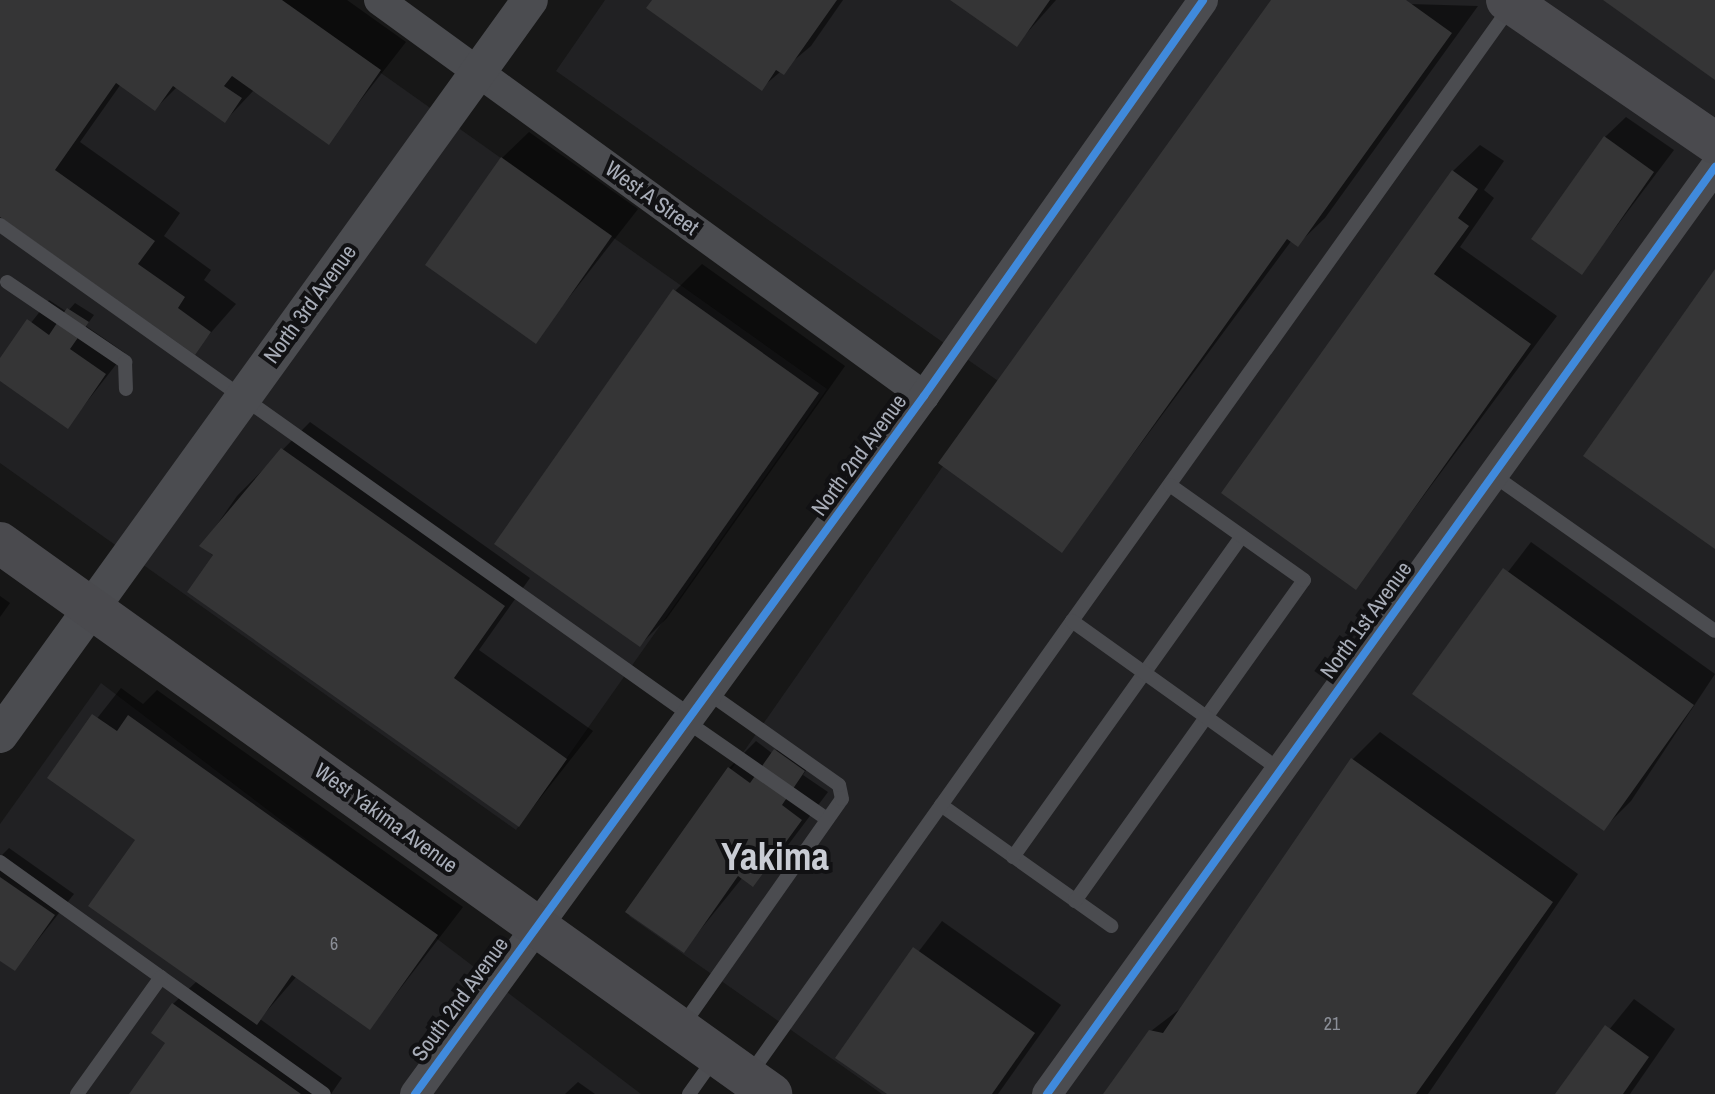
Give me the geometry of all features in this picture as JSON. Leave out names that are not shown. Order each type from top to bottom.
[{"type":"main road","points":[[1510,2],[1715,143]]},
{"type":"main road","name":"West Yakima Avenue","points":[[0,543],[745,1076]]},
{"type":"street","name":"West A Street","points":[[379,0],[924,396]]},
{"type":"street","name":"North 3rd Avenue","points":[[0,735],[89,606],[530,0]]},
{"type":"street","name":"North 2nd Avenue","points":[[536,925],[924,396],[1203,0]]},
{"type":"street","name":"North 1st Avenue","points":[[1047,1094],[1493,475],[1711,181]]},
{"type":"street","name":"South 2nd Avenue","points":[[415,1094],[536,925]]},
{"type":"lane","points":[[689,1094],[745,1076],[1170,485],[1510,2]]},
{"type":"lane","points":[[0,225],[242,397],[694,709],[827,819]]},
{"type":"lane","points":[[7,282],[125,362],[126,389]]},
{"type":"lane","points":[[1493,475],[1715,631]]},
{"type":"lane","points":[[1075,901],[1304,580],[1170,485]]},
{"type":"lane","points":[[1013,857],[1242,536]]},
{"type":"lane","points":[[1072,621],[1280,770]]},
{"type":"lane","points":[[680,1029],[842,799],[839,785],[694,709]]},
{"type":"lane","points":[[941,805],[1111,926]]},
{"type":"lane","points":[[0,862],[324,1094]]},
{"type":"lane","points":[[77,1094],[161,977]]},
{"type":"shaded area","points":[[0,0],[278,0],[827,389],[516,830],[0,463]]},
{"type":"shaded area","points":[[605,0],[1715,0],[1715,1094],[882,1094],[629,916],[1001,383],[556,71]]},
{"type":"shaded area","points":[[101,683],[641,1094],[0,1094],[0,824]]},
{"type":"building","points":[[0,0],[282,0],[381,70],[329,145],[232,76],[224,86],[242,98],[225,123],[173,86],[155,111],[116,83],[55,170],[155,241],[138,264],[185,297],[178,308],[211,332],[195,355],[0,217]]},
{"type":"building","points":[[652,0],[837,0],[784,75],[776,70],[762,91],[646,8]]},
{"type":"building","points":[[950,0],[1050,0],[1017,47]]},
{"type":"building","points":[[1271,0],[1406,0],[1452,33],[1298,247],[1287,239],[1062,553],[938,463]]},
{"type":"building","points":[[1603,0],[1715,0],[1715,80]]},
{"type":"building","points":[[1604,136],[1654,172],[1582,275],[1531,239]]},
{"type":"building","points":[[501,157],[612,236],[536,344],[425,265]]},
{"type":"building","points":[[1452,170],[1478,189],[1458,218],[1469,226],[1434,274],[1531,344],[1356,590],[1221,493]]},
{"type":"building","points":[[1715,269],[1715,549],[1583,456]]},
{"type":"building","points":[[673,289],[819,393],[640,647],[494,544]]},
{"type":"building","points":[[67,308],[89,322],[70,349],[106,374],[68,429],[0,381],[0,358],[27,319],[49,335]]},
{"type":"building","points":[[281,448],[505,606],[454,678],[567,759],[519,827],[187,592],[213,555],[199,546]]},
{"type":"building","points":[[1503,568],[1694,705],[1604,831],[1412,694]]},
{"type":"building","points":[[92,714],[117,731],[128,715],[438,935],[370,1030],[292,975],[257,1025],[88,906],[135,840],[47,778]]},
{"type":"building","points":[[774,749],[805,771],[782,805],[802,820],[753,887],[738,876],[684,953],[625,912],[728,767],[750,783]]},
{"type":"building","points":[[1351,758],[1553,902],[1416,1094],[1103,1094],[1149,1030],[1163,1033]]},
{"type":"building","points":[[0,877],[55,915],[15,971],[0,961]]},
{"type":"building","points":[[913,947],[1035,1033],[992,1094],[887,1094],[835,1058]]},
{"type":"building","points":[[172,1003],[301,1094],[129,1094],[165,1043],[151,1033]]},
{"type":"building","points":[[1605,1025],[1649,1057],[1623,1094],[1555,1094]]},
{"type":"cycle path","points":[[415,1094],[924,396],[1203,0]]},
{"type":"cycle path","points":[[1047,1094],[1715,167]]},
{"type":"district","name":"Yakima","points":[[775,857]]}]
